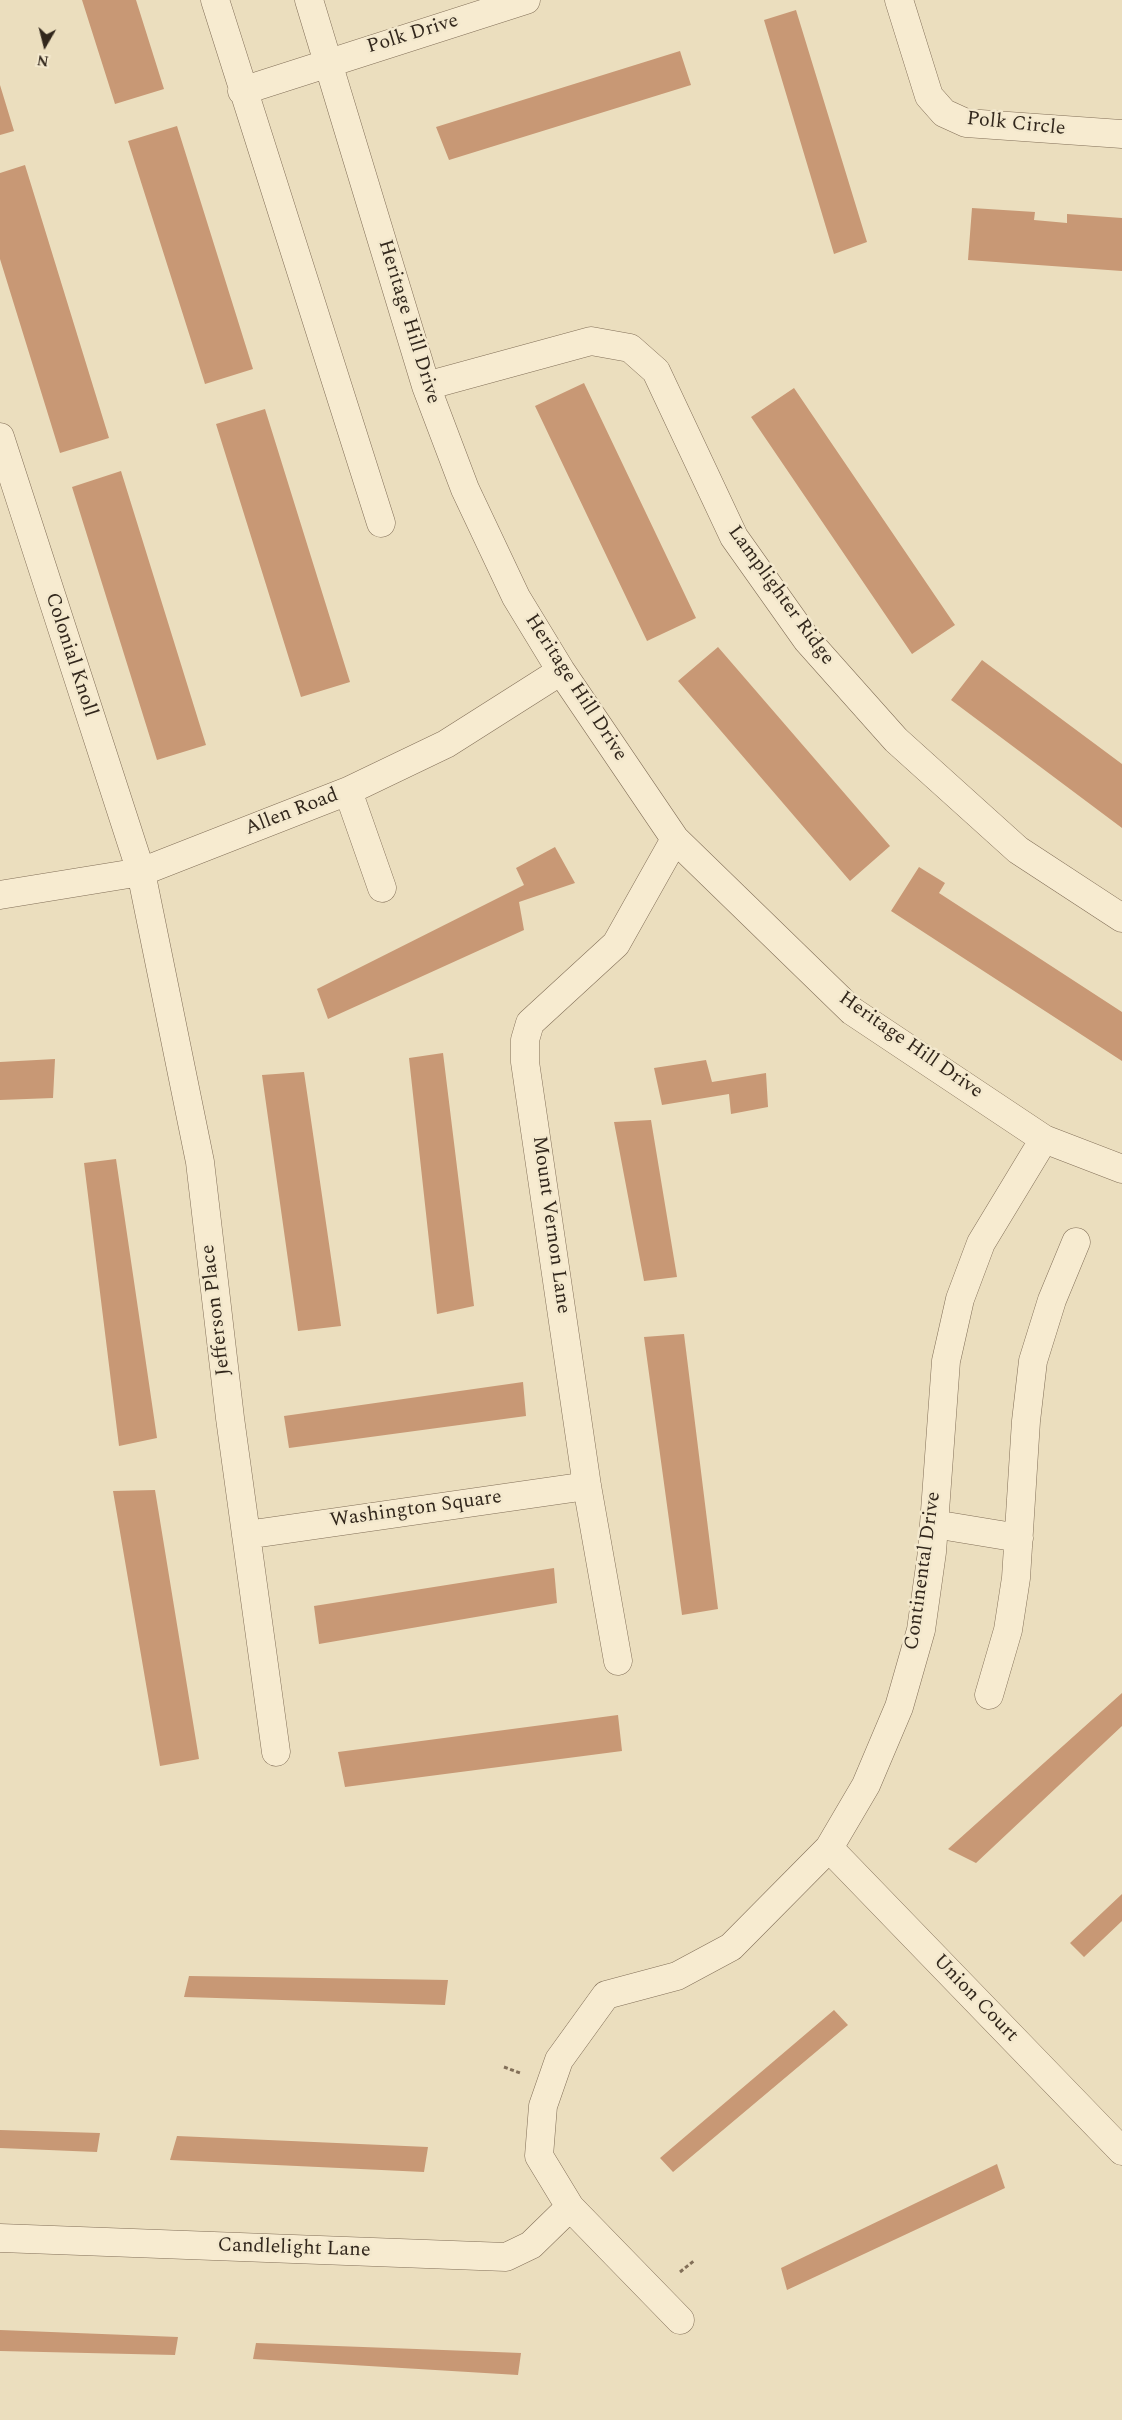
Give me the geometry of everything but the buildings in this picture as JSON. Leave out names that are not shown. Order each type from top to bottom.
[{"type":"street","points":[[215,0],[381,523]]},
{"type":"street","name":"Heritage Hill Drive","points":[[309,0],[426,386],[464,489],[516,597],[560,671],[675,839],[852,1010],[1044,1139],[1122,1169]]},
{"type":"street","name":"Polk Drive","points":[[242,90],[526,0]]},
{"type":"street","name":"Polk Circle","points":[[900,0],[929,96],[944,114],[966,123],[1122,134]]},
{"type":"street","name":"Lamplighter Ridge","points":[[426,386],[591,341],[630,348],[656,371],[734,537],[807,640],[896,740],[1018,850],[1122,918]]},
{"type":"street","name":"Colonial Knoll","points":[[0,437],[140,872]]},
{"type":"street","name":"Allen Road","points":[[0,895],[140,872],[348,791],[446,744],[560,671]]},
{"type":"street","points":[[348,791],[382,888]]},
{"type":"street","name":"Mount Vernon Lane","points":[[618,1661],[587,1486],[526,1062],[525,1040],[530,1023],[616,944],[675,839]]},
{"type":"street","name":"Jefferson Place","points":[[140,872],[200,1162],[246,1535],[276,1752]]},
{"type":"street","name":"Continental Drive","points":[[680,2320],[570,2207],[539,2156],[543,2106],[559,2060],[606,1995],[677,1976],[731,1947],[829,1848],[866,1784],[899,1707],[920,1630],[934,1524],[946,1361],[960,1299],[981,1243],[1044,1139]]},
{"type":"street","points":[[989,1695],[1008,1630],[1016,1578],[1026,1421],[1033,1361],[1052,1300],[1076,1242]]},
{"type":"street","name":"Washington Square","points":[[246,1535],[587,1486]]},
{"type":"street","points":[[934,1524],[1018,1538]]},
{"type":"street","name":"Union Court","points":[[829,1848],[1122,2151]]},
{"type":"street","name":"Candlelight Lane","points":[[0,2238],[506,2257],[531,2245],[570,2207]]}]
